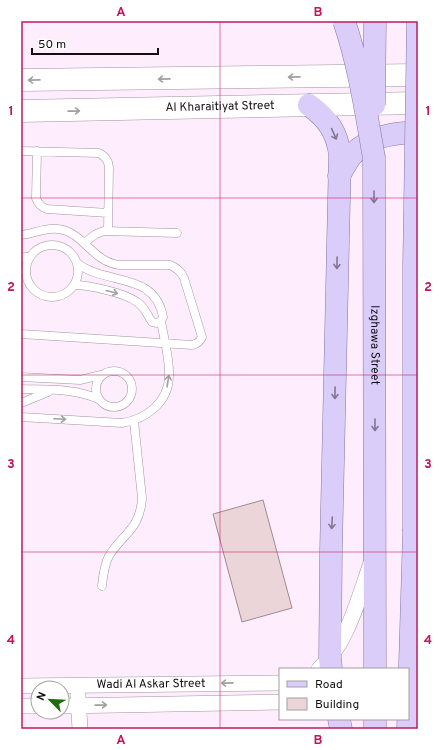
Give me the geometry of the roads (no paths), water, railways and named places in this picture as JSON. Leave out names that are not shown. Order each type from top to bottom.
[{"type":"main road","points":[[344,21],[354,53],[360,80],[374,158]]},
{"type":"main road","name":"Izghawa Street","points":[[375,21],[375,668]]},
{"type":"main road","points":[[409,696],[414,531],[414,266],[418,21]]},
{"type":"main road","points":[[21,80],[418,75]]},
{"type":"main road","name":"Al Kharaitiyat Street","points":[[21,111],[418,103]]},
{"type":"main road","points":[[309,105],[319,112],[334,132],[340,155],[327,665]]},
{"type":"main road","points":[[339,176],[352,154],[370,142],[388,135],[399,133],[418,133]]},
{"type":"street","points":[[327,665],[355,609],[376,549]]},
{"type":"street","name":"Wadi Al Askar Street","points":[[70,706],[247,693],[279,683]]},
{"type":"street","points":[[78,685],[80,729]]},
{"type":"street","name":"Wadi Al Askar Street","points":[[21,686],[78,685],[247,693],[279,702]]},
{"type":"street","points":[[329,720],[340,729]]},
{"type":"lane","points":[[21,151],[99,153],[104,156],[108,161],[109,167],[108,231]]},
{"type":"lane","points":[[37,151],[36,198],[42,207],[47,209],[108,213]]},
{"type":"lane","points":[[21,235],[47,229],[58,229],[69,232],[84,243],[103,261],[111,264],[170,265],[176,268],[181,272],[202,337],[200,341],[192,345],[165,342],[21,334]]},
{"type":"lane","points":[[84,243],[96,234],[108,231],[177,233]]},
{"type":"lane","points":[[21,258],[31,256],[44,247],[56,246],[67,250],[77,263],[89,271],[142,286],[148,290],[158,301],[162,312],[163,317],[161,321],[169,366],[167,390],[162,400],[145,416],[134,421],[122,423],[21,417]]},
{"type":"lane","points":[[31,256],[26,272],[28,280],[37,293],[45,296],[53,297],[68,292],[74,285],[77,278],[77,263]]},
{"type":"lane","points":[[21,283],[32,287]]},
{"type":"lane","points":[[74,285],[93,287],[132,299],[143,307],[152,322],[157,323],[161,321]]},
{"type":"lane","points":[[21,377],[80,380],[101,375],[112,370],[119,371],[129,378],[132,384],[130,397],[121,406],[108,407],[98,399],[95,387],[101,375]]},
{"type":"lane","points":[[21,389],[79,393],[98,399]]},
{"type":"lane","points":[[21,403],[52,391]]},
{"type":"lane","points":[[102,586],[104,571],[109,557],[115,548],[132,530],[140,514],[142,498],[134,421]]}]
